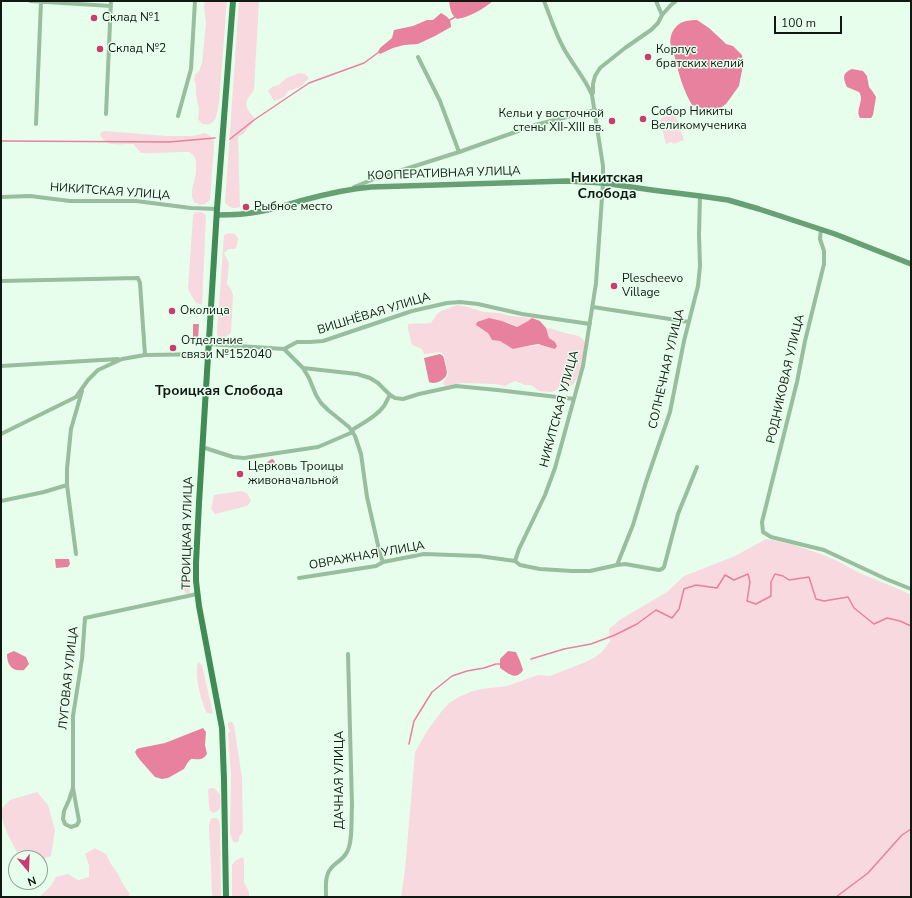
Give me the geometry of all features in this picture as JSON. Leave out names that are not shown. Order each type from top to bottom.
[{"type":"main road","name":"ТРОИЦКАЯ УЛИЦА","points":[[226,897],[222,728],[203,630],[196,581],[196,555],[217,212],[233,1]]},
{"type":"street","points":[[30,1],[111,4],[106,114]]},
{"type":"street","points":[[36,124],[41,1]]},
{"type":"street","points":[[178,116],[191,69],[195,1]]},
{"type":"street","points":[[544,1],[564,48],[592,95]]},
{"type":"street","points":[[656,1],[662,15]]},
{"type":"street","points":[[592,95],[595,76],[600,68],[651,30],[658,23],[662,15],[676,1]]},
{"type":"street","points":[[418,57],[440,101],[459,152]]},
{"type":"street","name":"НИКИТСКАЯ УЛИЦА","points":[[515,561],[519,549],[545,495],[555,468],[583,366],[593,307],[596,283],[603,166],[592,95]]},
{"type":"street","points":[[351,188],[535,125],[595,110]]},
{"type":"street","name":"КООПЕРАТИВНАЯ УЛИЦА","points":[[217,212],[238,215],[256,212],[351,188],[567,181],[603,183],[737,202],[821,230],[911,264]]},
{"type":"street","name":"НИКИТСКАЯ УЛИЦА","points":[[1,198],[30,196],[70,201],[136,201],[217,212]]},
{"type":"street","name":"СОЛНЕЧНАЯ УЛИЦА","points":[[617,565],[633,524],[670,412],[684,341],[698,286],[700,266],[700,196]]},
{"type":"street","name":"РОДНИКОВАЯ УЛИЦА","points":[[821,230],[820,239],[824,251],[824,264],[797,382],[762,522],[763,532],[770,538],[824,550],[911,589]]},
{"type":"street","points":[[1,281],[138,278],[140,283],[145,355]]},
{"type":"street","name":"ВИШНЁВАЯ УЛИЦА","points":[[284,349],[298,342],[323,341],[412,311],[448,303],[460,302],[478,304],[522,314],[590,324]]},
{"type":"street","points":[[593,307],[689,322]]},
{"type":"street","points":[[209,344],[284,349],[303,368],[321,403],[352,431],[358,444],[361,454],[367,497],[383,562]]},
{"type":"street","points":[[1,366],[122,359],[145,355],[209,354]]},
{"type":"street","points":[[1,434],[76,397],[88,380],[98,370],[122,359]]},
{"type":"street","points":[[303,368],[337,371],[357,374],[370,378],[378,383],[390,395],[403,399],[456,386],[574,399]]},
{"type":"street","points":[[76,554],[67,485],[68,454],[71,429],[83,387]]},
{"type":"street","points":[[202,448],[233,457],[244,458],[318,447],[352,431],[369,420],[378,413],[390,395]]},
{"type":"street","name":"ОВРАЖНАЯ УЛИЦА","points":[[299,578],[376,566],[383,562],[424,554],[479,556],[515,561],[520,565],[540,569],[590,571],[625,564],[658,570],[662,569],[664,567],[678,514],[697,467]]},
{"type":"street","points":[[1,501],[44,492],[67,485]]},
{"type":"street","name":"ЛУГОВАЯ УЛИЦА","points":[[73,788],[62,819],[65,824],[71,827],[77,825],[79,821],[73,788],[73,716],[82,659],[85,618],[198,594]]},
{"type":"street","name":"ДАЧНАЯ УЛИЦА","points":[[326,897],[328,871],[344,857],[350,846],[352,806],[348,654]]},
{"type":"shaded area","points":[[205,1],[227,1],[218,111],[211,124],[202,124],[198,119],[199,109],[194,80],[195,75],[199,71],[202,63],[206,24],[204,6]]},
{"type":"shaded area","points":[[239,1],[259,1],[254,90],[246,104],[255,120],[243,134],[238,137],[240,207],[233,208],[225,203]]},
{"type":"shaded area","points":[[449,1],[493,1],[476,12],[457,19],[450,9]]},
{"type":"shaded area","points":[[441,13],[449,18],[451,27],[418,44],[404,45],[380,54],[378,52],[380,48],[392,38],[394,30],[413,26],[427,20],[433,20]]},
{"type":"shaded area","points":[[697,20],[709,28],[726,44],[733,46],[742,55],[743,65],[739,86],[726,104],[716,111],[703,110],[692,105],[686,94],[670,42],[676,26],[683,22]]},
{"type":"shaded area","points":[[852,69],[863,71],[867,76],[869,87],[876,97],[873,115],[871,118],[860,118],[858,113],[861,101],[860,94],[859,92],[847,87],[844,76],[846,72]]},
{"type":"shaded area","points":[[299,73],[305,74],[309,78],[300,87],[288,91],[285,96],[274,101],[268,91],[287,78]]},
{"type":"shaded area","points":[[675,114],[684,140],[673,144],[672,142],[666,144],[660,120],[663,117]]},
{"type":"shaded area","points":[[105,131],[167,136],[193,136],[205,133],[210,136],[214,141],[214,146],[210,200],[205,204],[200,205],[194,202],[192,190],[196,173],[196,161],[194,156],[189,152],[141,153],[133,144],[110,144],[100,135],[101,132]]},
{"type":"shaded area","points":[[197,212],[205,214],[206,217],[202,305],[196,303],[188,288],[193,216],[194,213]]},
{"type":"shaded area","points":[[229,233],[235,234],[238,238],[235,249],[229,249],[224,253],[229,263],[227,284],[233,295],[231,333],[221,340],[218,339],[217,332],[224,235]]},
{"type":"shaded area","points":[[457,305],[484,312],[532,318],[517,327],[502,321],[488,333],[492,340],[500,341],[513,349],[541,345],[549,338],[546,328],[581,337],[585,342],[576,381],[567,389],[564,386],[559,387],[556,391],[550,392],[539,391],[531,385],[525,385],[515,381],[505,386],[495,384],[462,383],[446,386],[443,384],[448,374],[444,355],[440,352],[424,354],[422,349],[412,345],[408,324],[431,323],[441,311]]},
{"type":"shaded area","points":[[489,318],[517,327],[532,318],[540,321],[546,328],[549,338],[555,342],[557,346],[555,349],[538,344],[513,349],[500,341],[492,340],[488,333],[476,325],[477,322]]},
{"type":"shaded area","points":[[193,324],[199,324],[198,340],[193,340]]},
{"type":"shaded area","points":[[440,354],[443,356],[447,373],[445,378],[442,380],[431,383],[429,382],[424,358]]},
{"type":"shaded area","points":[[272,459],[274,460],[276,467],[274,471],[270,471],[267,467],[267,462]]},
{"type":"shaded area","points":[[241,491],[247,493],[251,501],[247,506],[215,514],[211,509],[214,495]]},
{"type":"shaded area","points":[[766,539],[819,553],[862,574],[911,595],[911,897],[401,897],[405,870],[415,752],[427,731],[449,703],[470,692],[481,689],[507,686],[538,675],[550,676],[594,658],[603,651],[610,641],[609,629],[621,619],[667,592],[684,576],[735,556]]},
{"type":"shaded area","points":[[55,559],[69,559],[70,564],[68,567],[56,568]]},
{"type":"shaded area","points":[[189,571],[189,594],[185,593],[182,581],[184,577],[180,572]]},
{"type":"shaded area","points":[[14,651],[26,657],[29,664],[24,670],[13,669],[9,664],[7,654]]},
{"type":"shaded area","points":[[508,651],[516,652],[523,670],[516,676],[511,675],[500,668],[500,659]]},
{"type":"shaded area","points":[[198,662],[202,665],[213,714],[207,713],[200,695],[197,673]]},
{"type":"shaded area","points":[[230,722],[234,725],[242,778],[243,832],[239,837],[239,841],[235,843],[232,840],[230,832],[231,776],[228,734],[230,731],[228,723]]},
{"type":"shaded area","points":[[203,728],[206,732],[205,745],[207,754],[202,759],[191,759],[184,769],[168,778],[162,779],[155,777],[135,752],[137,749],[165,743]]},
{"type":"shaded area","points":[[214,788],[220,794],[221,803],[219,810],[213,813],[210,811],[209,803],[208,789]]},
{"type":"shaded area","points":[[37,792],[48,805],[55,830],[51,856],[48,857],[48,850],[16,850],[1,815],[1,809],[10,800]]},
{"type":"shaded area","points":[[217,818],[219,820],[220,825],[221,897],[213,897],[212,893],[209,825],[211,819]]},
{"type":"shaded area","points":[[95,848],[106,854],[130,894],[128,897],[39,897],[48,890],[56,877],[68,874],[78,880],[89,877],[89,865],[85,854]]},
{"type":"shaded area","points":[[242,857],[244,859],[244,882],[249,892],[249,897],[232,897],[232,865],[235,861]]},
{"type":"waterway","points":[[448,21],[455,17]]},
{"type":"waterway","points":[[230,139],[254,120],[309,83],[364,63],[379,52]]},
{"type":"waterway","points":[[1,141],[169,142],[215,138]]},
{"type":"waterway","points":[[531,659],[564,649],[591,644],[615,635],[637,624],[656,610],[672,618],[679,609],[684,589],[696,585],[717,588],[725,575],[734,580],[748,574],[750,582],[747,601],[756,604],[771,596],[771,582],[775,574],[783,576],[789,580],[809,577],[816,599],[824,601],[848,597],[854,608],[874,624],[887,618],[900,621],[911,626]]},
{"type":"waterway","points":[[409,744],[414,721],[432,692],[452,676],[467,671],[501,664]]},
{"type":"waterway","points":[[836,897],[868,873],[902,835],[911,829]]},
{"type":"place","name":"Склад №1","points":[[94,18]]},
{"type":"place","name":"Склад №2","points":[[100,49]]},
{"type":"place","name":"Корпус братских келий","points":[[648,57]]},
{"type":"place","name":"Собор Никиты Великомученика","points":[[643,119]]},
{"type":"place","name":"Кельи у восточной стены XII-XIII вв.","points":[[612,121]]},
{"type":"place","name":"Рыбное место","points":[[246,207]]},
{"type":"place","name":"Plescheevo Village","points":[[614,286]]},
{"type":"place","name":"Околица","points":[[172,311]]},
{"type":"place","name":"Отделение связи №152040","points":[[173,348]]},
{"type":"place","name":"Церковь Троицы живоначальной","points":[[240,474]]},
{"type":"district","name":"Никитская Слобода","points":[[607,188]]},
{"type":"district","name":"Троицкая Слобода","points":[[219,392]]}]
